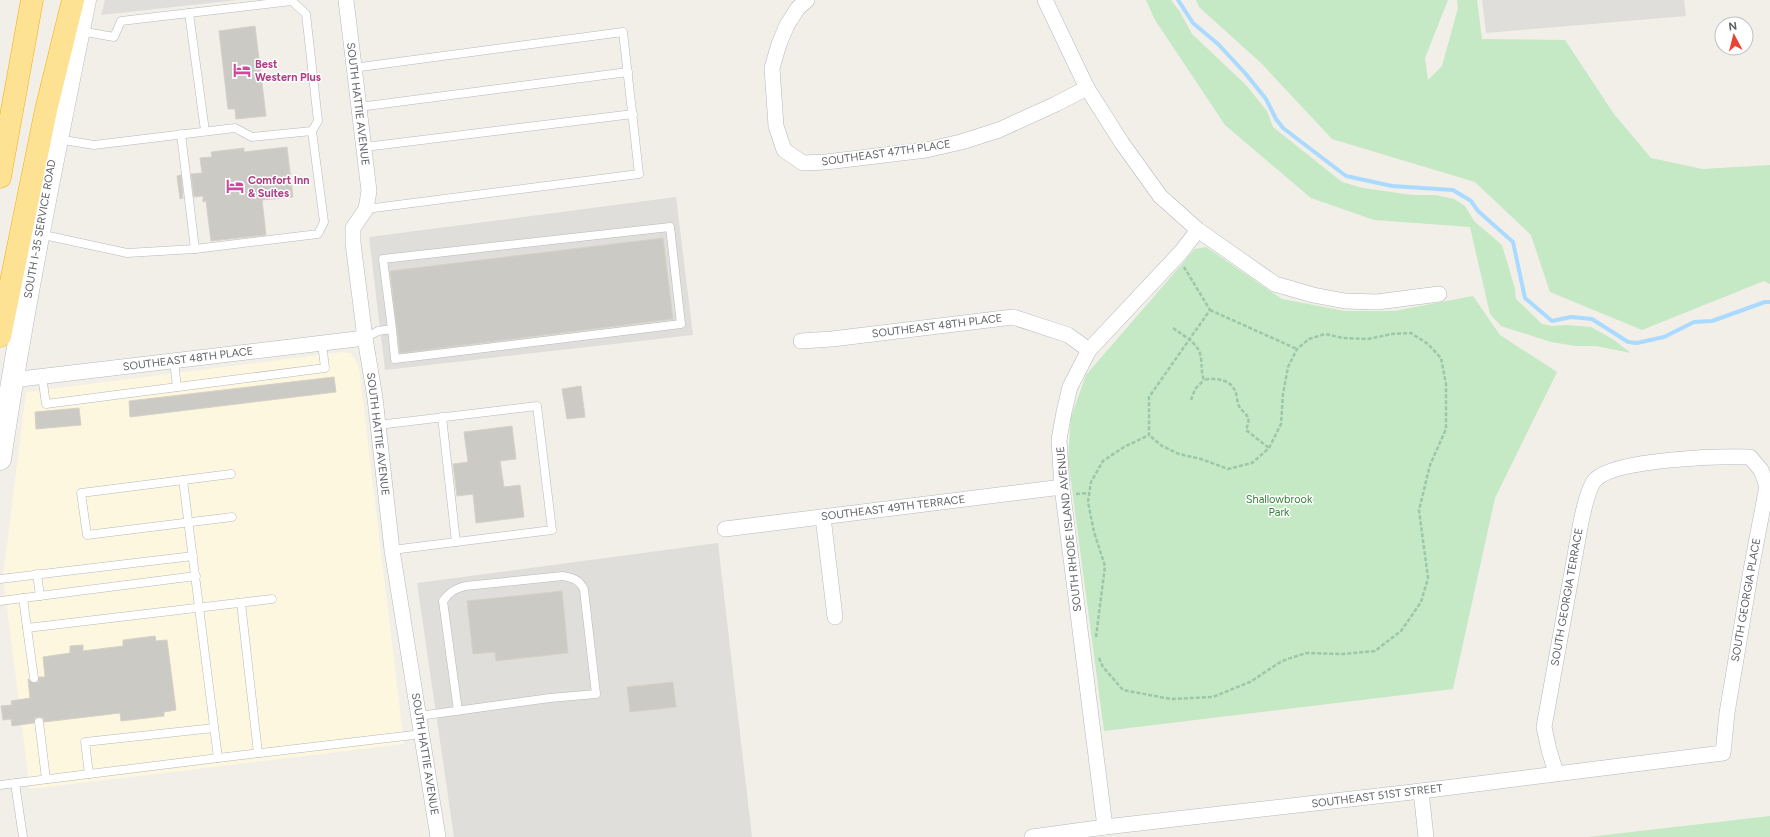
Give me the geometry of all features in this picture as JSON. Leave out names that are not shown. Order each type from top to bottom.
[{"type":"highway","points":[[0,177],[32,0]]},
{"type":"highway","points":[[0,336],[46,110],[73,0]]},
{"type":"main road","name":"SOUTH I-35 SERVICE ROAD","points":[[0,459],[12,380],[56,139],[84,0]]},
{"type":"street","name":"SOUTH HATTIE AVENUE","points":[[346,0],[353,68],[365,147],[369,191],[366,209],[353,228],[353,243],[378,425],[392,550],[438,837]]},
{"type":"street","name":"SOUTHEAST 47TH PLACE","points":[[807,0],[798,8],[787,25],[778,44],[772,68],[776,126],[784,150],[803,163],[826,162],[926,150],[961,142],[999,130],[1087,88]]},
{"type":"street","points":[[1045,0],[1087,88],[1122,143],[1160,196],[1198,230],[1275,284],[1313,295],[1345,301],[1377,302],[1439,294]]},
{"type":"street","name":"SOUTH RHODE ISLAND AVENUE","points":[[1105,827],[1062,487],[1059,440],[1070,387],[1089,350],[1175,259],[1198,230]]},
{"type":"street","name":"SOUTHEAST 48TH PLACE","points":[[801,341],[832,339],[1012,317],[1068,335],[1089,350]]},
{"type":"street","name":"SOUTHEAST 48TH PLACE","points":[[12,380],[365,338]]},
{"type":"street","name":"SOUTH GEORGIA PLACE","points":[[1651,463],[1716,456],[1750,457],[1761,470],[1767,486],[1727,713],[1723,753]]},
{"type":"street","name":"SOUTH GEORGIA TERRACE","points":[[1556,773],[1544,727],[1548,697],[1587,497],[1596,479],[1618,468],[1651,463]]},
{"type":"street","name":"SOUTHEAST 49TH TERRACE","points":[[724,529],[1062,487]]},
{"type":"street","points":[[823,517],[835,617]]},
{"type":"street","name":"SOUTHEAST 51ST STREET","points":[[1032,837],[1105,827],[1421,791],[1723,753]]},
{"type":"street","points":[[1421,791],[1426,837]]},
{"type":"lane","points":[[39,234],[127,254],[195,249],[318,234],[324,222],[312,131],[318,121],[306,14],[292,1],[121,21],[114,37],[78,30]]},
{"type":"lane","points":[[189,13],[204,131]]},
{"type":"lane","points":[[353,68],[623,32],[639,174],[366,209]]},
{"type":"lane","points":[[359,107],[628,72]]},
{"type":"lane","points":[[365,147],[633,114]]},
{"type":"lane","points":[[56,139],[94,145],[235,128],[252,137],[312,131]]},
{"type":"lane","points":[[181,134],[195,249]]},
{"type":"lane","points":[[670,227],[681,324],[395,359],[392,329],[383,259],[670,227]]},
{"type":"lane","points":[[365,338],[378,331],[392,329]]},
{"type":"lane","points":[[42,376],[46,404],[325,368],[322,343]]},
{"type":"lane","points":[[174,361],[177,387]]},
{"type":"lane","points":[[378,425],[536,406],[552,530],[392,550]]},
{"type":"lane","points":[[442,417],[456,542]]},
{"type":"lane","points":[[232,474],[81,493],[87,535],[232,517]]},
{"type":"lane","points":[[183,480],[218,758]]},
{"type":"lane","points":[[0,579],[193,556]]},
{"type":"lane","points":[[37,574],[40,596]]},
{"type":"lane","points":[[0,601],[196,576]]},
{"type":"lane","points":[[419,716],[458,711],[550,698],[596,694],[584,590],[582,585],[574,578],[563,576],[465,586],[455,589],[447,595],[443,601],[458,711]]},
{"type":"lane","points":[[23,598],[34,678]]},
{"type":"lane","points":[[27,628],[272,599]]},
{"type":"lane","points":[[241,603],[258,753]]},
{"type":"lane","points":[[39,722],[46,779]]},
{"type":"lane","points":[[89,774],[85,742],[214,728]]},
{"type":"lane","points":[[0,785],[422,734]]},
{"type":"lane","points":[[16,783],[22,837]]},
{"type":"path","points":[[1175,259],[1187,269],[1210,310],[1297,349]]},
{"type":"path","points":[[1149,435],[1150,397],[1210,310]]},
{"type":"path","points":[[1173,328],[1196,344],[1200,350],[1201,372],[1204,380]]},
{"type":"path","points":[[1097,653],[1103,667],[1123,690],[1171,698],[1213,697],[1250,682],[1282,661],[1306,653],[1343,654],[1375,651],[1401,631],[1421,602],[1428,578],[1419,510],[1430,464],[1446,428],[1446,384],[1442,358],[1428,344],[1411,334],[1392,334],[1368,339],[1343,338],[1324,334],[1309,339],[1297,349],[1288,367],[1283,394],[1281,424],[1269,448],[1252,463],[1228,468],[1201,458],[1180,454],[1162,446],[1149,435]]},
{"type":"path","points":[[1191,400],[1195,389],[1204,380],[1217,379],[1231,385],[1236,394],[1238,405],[1248,417],[1249,424],[1246,430],[1269,448]]},
{"type":"path","points":[[1096,642],[1105,566],[1094,532],[1088,502],[1090,482],[1103,461],[1124,447],[1149,435]]},
{"type":"shaded area","points":[[105,0],[237,0],[101,15]]},
{"type":"shaded area","points":[[1482,0],[1684,0],[1686,16],[1486,33]]},
{"type":"shaded area","points":[[676,197],[693,335],[385,370],[369,237]]},
{"type":"shaded area","points":[[343,352],[352,354],[359,368],[404,744],[30,789],[3,577],[26,392]]},
{"type":"shaded area","points":[[718,543],[752,837],[454,837],[417,583]]},
{"type":"green space","points":[[1146,0],[1171,0],[1180,12],[1192,34],[1246,85],[1267,111],[1273,127],[1342,182],[1363,188],[1412,195],[1435,195],[1454,199],[1465,206],[1474,221],[1502,245],[1515,289],[1516,299],[1542,324],[1552,326],[1566,325],[1591,327],[1614,340],[1631,353],[1596,346],[1576,346],[1551,342],[1501,326],[1490,314],[1470,227],[1374,220],[1311,198],[1225,125],[1155,20]]},
{"type":"green space","points":[[1196,0],[1448,0],[1425,58],[1428,80],[1442,66],[1458,8],[1457,0],[1477,0],[1482,39],[1565,40],[1614,114],[1651,158],[1702,169],[1770,165],[1770,284],[1764,281],[1642,330],[1550,292],[1531,235],[1475,182],[1332,139],[1261,63],[1199,7]]},
{"type":"green space","name":"Shallowbrook Park","points":[[1206,247],[1282,299],[1345,311],[1394,311],[1473,296],[1500,335],[1557,372],[1495,498],[1453,689],[1104,731],[1068,459],[1071,417],[1086,375],[1195,249]]},
{"type":"green space","points":[[1770,816],[1770,837],[1588,837]]},
{"type":"building","name":"Best Western Plus","points":[[255,26],[266,116],[236,119],[235,109],[228,109],[219,31]]},
{"type":"building","name":"Comfort Inn & Suites","points":[[287,147],[293,197],[262,200],[266,235],[211,241],[206,201],[203,202],[203,196],[194,197],[191,174],[202,173],[200,158],[212,157],[211,152],[244,148],[244,152]]},
{"type":"building","points":[[181,175],[183,198],[180,199],[177,176]]},
{"type":"building","points":[[663,238],[673,319],[400,353],[390,271]]},
{"type":"building","points":[[334,377],[336,392],[130,417],[129,401]]},
{"type":"building","points":[[581,386],[585,417],[567,419],[562,389]]},
{"type":"building","points":[[79,408],[81,425],[36,429],[35,412]]},
{"type":"building","points":[[512,426],[516,459],[500,461],[504,487],[520,485],[524,517],[476,523],[473,494],[457,496],[453,464],[468,462],[464,432]]},
{"type":"building","points":[[562,591],[568,653],[496,661],[495,652],[473,654],[467,601]]},
{"type":"building","points":[[155,636],[156,641],[167,640],[176,710],[164,712],[164,716],[121,721],[120,713],[44,722],[43,718],[39,717],[35,718],[34,723],[12,726],[11,719],[3,720],[1,706],[12,705],[11,701],[30,698],[28,679],[34,683],[38,682],[39,677],[45,677],[43,657],[70,653],[70,646],[83,645],[83,651],[123,646],[123,640]]},
{"type":"building","points":[[673,682],[676,707],[630,712],[627,687]]},
{"type":"waterway","points":[[1178,0],[1193,23],[1218,44],[1245,73],[1266,99],[1276,119],[1283,128],[1346,176],[1392,186],[1453,190],[1471,201],[1478,211],[1513,242],[1525,298],[1552,321],[1571,317],[1592,319],[1628,342],[1637,343],[1664,337],[1694,322],[1712,321],[1765,302],[1770,302]]},
{"type":"place","name":"Best Western Plus","points":[[242,70]]},
{"type":"place","name":"Comfort Inn & Suites","points":[[235,186]]}]
